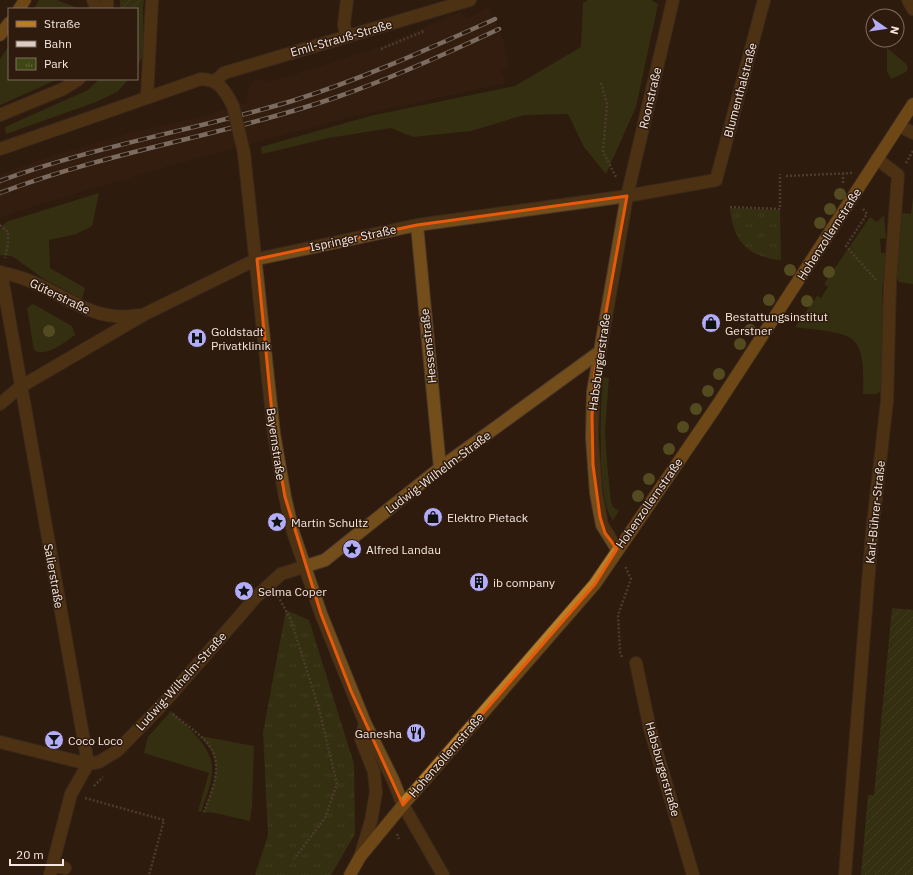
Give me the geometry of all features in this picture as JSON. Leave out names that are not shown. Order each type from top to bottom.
[{"type":"main road","points":[[0,35],[8,24]]},
{"type":"main road","name":"Hohenzollernstraße","points":[[350,875],[360,857],[403,805],[595,584],[617,549],[716,407],[913,104]]},
{"type":"street","points":[[147,97],[152,0]]},
{"type":"street","points":[[346,37],[344,24],[347,0]]},
{"type":"street","name":"Emil-Strauß-Straße","points":[[214,82],[224,73],[470,0]]},
{"type":"street","name":"Roonstraße","points":[[627,196],[673,0]]},
{"type":"street","name":"Blumenthalstraße","points":[[716,180],[764,0]]},
{"type":"street","points":[[908,0],[913,9]]},
{"type":"street","points":[[0,150],[201,79],[214,82]]},
{"type":"street","points":[[0,115],[63,88],[77,80]]},
{"type":"street","name":"Bayernstraße","points":[[214,82],[224,90],[233,106],[244,153],[257,259],[274,434],[285,497],[304,566],[321,614],[365,723],[390,774],[403,805],[443,875]]},
{"type":"street","points":[[900,126],[913,133]]},
{"type":"street","name":"Karl-Bührer-Straße","points":[[845,875],[872,533],[887,401],[890,283],[898,175],[877,159]]},
{"type":"street","name":"Ispringer Straße","points":[[0,404],[20,387],[145,314],[257,259],[417,225],[627,196],[716,180]]},
{"type":"street","name":"Habsburgerstraße","points":[[617,549],[602,525],[593,465],[592,416],[598,353],[627,196]]},
{"type":"street","name":"Hessenstraße","points":[[417,225],[440,468]]},
{"type":"street","name":"Güterstraße","points":[[1,272],[22,277],[83,309],[97,314],[116,317],[145,314]]},
{"type":"street","name":"Salierstraße","points":[[1,272],[20,387],[88,764]]},
{"type":"street","name":"Ludwig-Wilhelm-Straße","points":[[88,764],[99,762],[117,751],[162,705],[257,596],[281,574],[325,560],[440,468],[598,353]]},
{"type":"street","name":"Habsburgerstraße","points":[[636,663],[650,729],[693,875]]},
{"type":"street","name":"Bayernstraße","points":[[360,857],[376,792],[374,772],[361,738],[365,723]]},
{"type":"street","points":[[0,742],[88,764],[71,794],[52,870],[65,868]]},
{"type":"path","points":[[381,49],[429,28]]},
{"type":"path","points":[[601,83],[606,104],[603,152],[627,196]]},
{"type":"path","points":[[786,176],[838,173]]},
{"type":"path","points":[[730,207],[780,209],[780,174]]},
{"type":"path","points":[[863,210],[867,214],[846,246],[876,280],[890,283]]},
{"type":"path","points":[[0,226],[8,232],[8,243],[1,272]]},
{"type":"path","points":[[618,627],[618,616],[631,579],[629,575]]},
{"type":"path","points":[[272,583],[290,620],[319,709],[337,784],[325,818],[294,859]]},
{"type":"path","points":[[162,705],[200,736],[210,747],[216,762],[214,781],[204,812]]},
{"type":"path","points":[[93,787],[109,772]]},
{"type":"path","points":[[80,803],[88,792]]},
{"type":"path","points":[[83,797],[164,820],[149,875]]},
{"type":"highlighted area","points":[[627,196],[595,373],[592,416],[593,465],[600,517],[605,533],[617,549],[595,584],[403,805],[351,691],[321,614],[285,497],[274,434],[257,259],[417,225]]},
{"type":"shaded area","points":[[489,6],[503,40],[509,66],[500,69],[506,83],[347,118],[173,165],[21,210],[0,218],[0,174],[54,155],[129,133],[200,117],[247,102],[247,93],[252,83],[260,79],[269,82],[371,50],[462,11],[466,19]]},
{"type":"green space","points":[[39,0],[57,0],[77,8],[35,8]]},
{"type":"green space","points":[[120,0],[144,0],[143,7],[120,8]]},
{"type":"green space","points":[[588,0],[651,0],[658,4],[636,107],[606,174],[584,147],[568,114],[524,115],[471,131],[413,137],[391,128],[328,138],[262,154],[261,147],[370,116],[515,86],[581,47],[583,3]]},
{"type":"green space","points":[[143,7],[144,54],[138,65],[138,8],[120,8]]},
{"type":"green space","points":[[8,47],[8,80],[56,80],[0,105],[0,59]]},
{"type":"green space","points":[[887,48],[906,64],[908,68],[906,72],[891,79],[887,71]]},
{"type":"green space","points":[[98,80],[128,80],[117,92],[96,102],[6,134],[5,127],[88,90]]},
{"type":"green space","points":[[99,193],[92,226],[76,234],[49,240],[50,268],[85,288],[82,299],[44,279],[12,256],[0,255],[0,229],[6,222]]},
{"type":"green space","points":[[913,197],[913,284],[899,282],[896,277],[901,213],[911,214]]},
{"type":"green space","points":[[730,208],[780,210],[781,260],[760,255],[751,251],[744,245],[735,230]]},
{"type":"green space","points":[[884,215],[886,238],[880,239],[881,253],[886,253],[882,290],[886,346],[882,391],[876,394],[863,394],[862,357],[858,346],[852,339],[831,332],[795,327],[817,296],[821,298],[828,287],[824,284],[870,217],[877,222]]},
{"type":"green space","points":[[33,304],[72,326],[75,335],[50,351],[39,352],[34,350],[27,308]]},
{"type":"green space","points":[[603,377],[609,378],[605,430],[611,502],[613,507],[619,511],[613,520],[608,510],[604,494],[602,474],[601,407]]},
{"type":"green space","points":[[892,608],[913,610],[913,875],[861,875],[868,795],[874,795]]},
{"type":"green space","points":[[286,610],[309,620],[354,764],[355,834],[331,875],[255,875],[268,835],[263,732]]},
{"type":"green space","points":[[171,711],[199,739],[205,747],[212,764],[212,773],[208,792],[201,812],[198,811],[209,773],[144,753],[148,737]]},
{"type":"green space","points":[[200,736],[254,746],[250,821],[204,812],[216,772],[213,754],[208,745]]},
{"type":"railway","points":[[0,181],[72,158],[292,101],[369,73],[495,19]]},
{"type":"railway","points":[[0,193],[42,178],[83,166],[253,122],[337,97],[419,65],[499,29]]},
{"type":"place","name":"Bestattungsinstitut Gerstner","points":[[711,323]]},
{"type":"place","name":"Goldstadt Privatklinik","points":[[197,338]]},
{"type":"place","name":"Elektro Pietack","points":[[433,517]]},
{"type":"place","name":"Martin Schultz","points":[[277,522]]},
{"type":"place","name":"Alfred Landau","points":[[352,549]]},
{"type":"place","name":"ib company","points":[[479,582]]},
{"type":"place","name":"Selma Coper","points":[[244,591]]},
{"type":"place","name":"Ganesha","points":[[416,733]]},
{"type":"place","name":"Coco Loco","points":[[54,740]]}]
